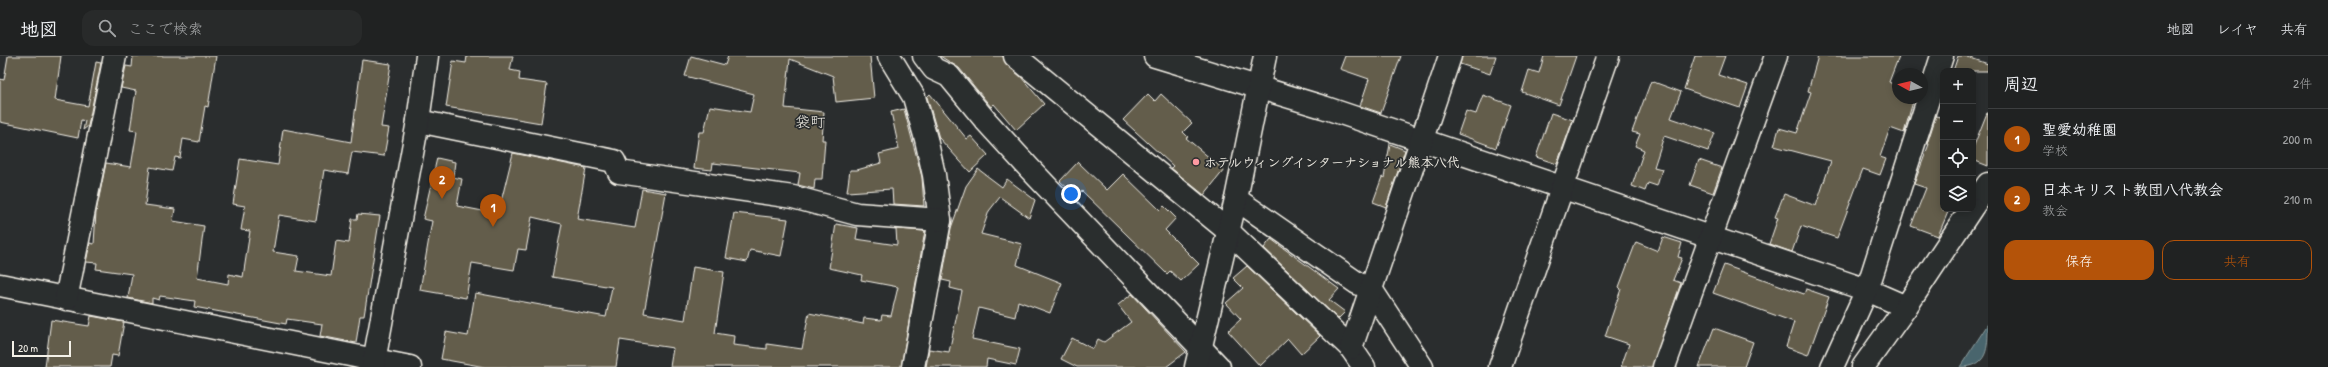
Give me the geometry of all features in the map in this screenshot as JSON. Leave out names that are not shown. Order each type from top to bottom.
[{"type":"street","points":[[66,299],[115,56]]},
{"type":"street","points":[[374,363],[418,122],[427,56]]},
{"type":"street","points":[[889,56],[914,97],[934,175],[940,220],[913,367]]},
{"type":"street","points":[[924,56],[934,69],[949,76],[986,121],[1198,357],[1219,367]]},
{"type":"street","points":[[1016,56],[1227,230],[1351,348],[1364,367]]},
{"type":"street","points":[[1155,56],[1421,139],[1867,290],[1906,307]]},
{"type":"street","points":[[1198,357],[1227,230],[1236,199],[1265,56]]},
{"type":"street","points":[[1259,88],[1271,56]]},
{"type":"street","points":[[1351,348],[1450,56]]},
{"type":"street","points":[[1500,367],[1608,56]]},
{"type":"street","points":[[1664,367],[1776,56]]},
{"type":"street","points":[[1832,367],[1867,290],[1942,56]]},
{"type":"street","points":[[418,122],[614,161],[620,172],[792,197],[856,214],[940,220]]},
{"type":"street","points":[[1976,202],[1988,184]]},
{"type":"street","points":[[1236,199],[1357,283],[1371,289],[1422,367]]},
{"type":"street","points":[[1863,367],[1906,307],[1969,212]]},
{"type":"street","points":[[0,285],[374,363],[410,367]]},
{"type":"water","points":[[1988,324],[1987,349],[1981,360],[1976,364],[1960,367]]},
{"type":"building","points":[[8,56],[61,56],[55,100],[88,106],[96,62],[101,63],[88,126],[83,130],[85,121],[81,120],[78,138],[0,122],[0,79],[4,80]]},
{"type":"building","points":[[133,56],[216,56],[208,107],[205,106],[199,142],[183,139],[180,158],[175,157],[172,171],[150,167],[145,205],[175,209],[173,221],[204,226],[197,278],[228,284],[229,274],[243,277],[250,231],[241,230],[245,206],[233,204],[240,159],[278,165],[283,129],[351,142],[362,60],[391,64],[381,127],[389,128],[384,156],[352,152],[348,174],[324,170],[316,221],[279,215],[273,252],[299,256],[296,271],[331,276],[336,241],[349,243],[352,219],[357,219],[358,214],[380,216],[364,316],[360,316],[356,343],[320,336],[322,324],[287,319],[286,324],[194,307],[195,301],[160,296],[159,300],[152,298],[152,303],[128,298],[132,274],[96,269],[97,263],[86,262],[90,243],[94,244],[96,212],[106,163],[131,167],[137,131],[130,130],[136,91],[121,88],[126,66],[132,67]]},
{"type":"building","points":[[467,56],[513,56],[510,70],[520,72],[519,80],[547,84],[541,123],[446,107],[453,61],[466,63]]},
{"type":"building","points":[[691,56],[725,65],[728,56],[870,56],[874,98],[836,102],[833,76],[790,59],[785,108],[824,112],[822,140],[825,140],[822,179],[815,179],[814,189],[798,185],[800,173],[713,163],[712,170],[694,168],[699,132],[704,132],[710,106],[750,112],[754,94],[685,76]]},
{"type":"building","points":[[940,56],[1003,56],[1007,65],[1021,77],[1044,104],[1016,130],[994,104],[991,107],[959,68]]},
{"type":"building","points":[[1345,56],[1401,56],[1381,113],[1360,106],[1369,79],[1340,69]]},
{"type":"building","points":[[1462,56],[1496,56],[1490,74],[1460,64]]},
{"type":"building","points":[[1544,56],[1576,56],[1559,105],[1522,92],[1529,70],[1539,73]]},
{"type":"building","points":[[1695,56],[1725,56],[1718,75],[1748,85],[1740,108],[1684,89]]},
{"type":"building","points":[[1818,56],[1899,56],[1894,68],[1892,68],[1892,74],[1889,82],[1892,84],[1892,104],[1912,104],[1904,133],[1890,128],[1880,157],[1886,159],[1880,175],[1863,169],[1837,238],[1801,226],[1792,252],[1769,244],[1778,218],[1775,217],[1784,194],[1816,206],[1831,161],[1774,146],[1779,128],[1797,133],[1811,92],[1808,91]]},
{"type":"building","points":[[1958,56],[1965,56],[1988,64],[1988,71],[1976,71],[1976,68],[1954,68]]},
{"type":"building","points":[[1651,81],[1681,92],[1671,118],[1715,133],[1708,151],[1664,136],[1654,167],[1662,169],[1657,186],[1648,183],[1645,191],[1632,186],[1644,150],[1635,146],[1640,134],[1632,132]]},
{"type":"building","points":[[930,94],[967,139],[971,136],[988,155],[970,172],[939,138],[927,97]]},
{"type":"building","points":[[1148,94],[1155,101],[1161,94],[1192,123],[1183,132],[1188,137],[1186,138],[1224,170],[1204,195],[1171,168],[1173,166],[1123,120]]},
{"type":"building","points":[[1483,95],[1511,105],[1496,148],[1458,134],[1466,111],[1476,114]]},
{"type":"building","points":[[904,109],[922,177],[924,206],[893,204],[892,189],[847,192],[850,170],[857,170],[881,163],[879,154],[899,149],[891,112]]},
{"type":"building","points":[[1551,113],[1573,120],[1557,164],[1536,157]]},
{"type":"building","points":[[1988,113],[1988,166],[1976,161],[1976,140]]},
{"type":"building","points":[[1936,116],[1940,117],[1940,212],[1948,212],[1938,236],[1911,226],[1926,188],[1914,184],[1929,144],[1927,144]]},
{"type":"building","points":[[1390,144],[1405,150],[1386,207],[1373,202],[1382,177],[1384,178]]},
{"type":"building","points":[[513,153],[586,168],[577,219],[635,228],[642,189],[666,193],[644,313],[685,320],[693,267],[724,272],[715,333],[734,336],[733,345],[767,349],[767,344],[802,349],[809,313],[863,324],[864,318],[881,320],[882,315],[891,316],[898,287],[861,280],[862,275],[829,268],[836,224],[858,228],[856,239],[897,245],[896,229],[925,231],[901,367],[670,367],[673,348],[620,340],[616,367],[485,367],[441,359],[446,332],[468,336],[475,293],[606,317],[612,287],[552,277],[562,224],[532,217],[526,250],[518,249],[514,270],[472,263],[466,298],[420,290],[432,221],[423,219],[437,158],[455,162],[453,177],[462,179],[457,206],[498,214]]},
{"type":"building","points":[[1699,160],[1722,168],[1713,193],[1690,185]]},
{"type":"building","points":[[1078,162],[1107,190],[1123,174],[1160,210],[1164,206],[1176,218],[1165,230],[1199,264],[1181,281],[1170,271],[1167,274],[1082,191],[1076,196],[1060,181]]},
{"type":"building","points":[[978,169],[1002,187],[1007,179],[1035,200],[1029,218],[1000,197],[989,211],[981,234],[1022,244],[1017,265],[1062,283],[1050,313],[1018,301],[1015,317],[979,308],[972,339],[1020,349],[1016,365],[987,359],[986,367],[926,367],[929,349],[949,352],[962,291],[950,288],[951,282],[942,280],[951,228],[966,186]]},
{"type":"building","points":[[734,213],[788,219],[781,256],[750,250],[747,262],[726,258]]},
{"type":"building","points":[[1663,237],[1682,243],[1678,257],[1682,258],[1673,280],[1681,283],[1652,367],[1621,367],[1629,344],[1605,336],[1621,289],[1619,287],[1636,242],[1658,251]]},
{"type":"building","points":[[1271,239],[1339,289],[1329,300],[1345,312],[1338,319],[1264,248]]},
{"type":"building","points":[[1724,265],[1804,294],[1806,289],[1829,297],[1808,355],[1786,347],[1794,322],[1713,293]]},
{"type":"building","points":[[1247,266],[1320,336],[1301,354],[1288,339],[1260,366],[1228,331],[1241,319],[1226,303],[1243,288],[1233,278]]},
{"type":"building","points":[[1132,294],[1186,352],[1166,367],[1077,367],[1061,359],[1072,338],[1093,349],[1098,339],[1104,342],[1131,322],[1118,305]]},
{"type":"building","points":[[91,316],[124,322],[118,356],[112,355],[110,367],[45,367],[51,320],[89,326]]},
{"type":"building","points":[[1714,328],[1753,342],[1744,367],[1699,367]]},
{"type":"place","name":"ホテルウィングインターナショナル熊本八代","points":[[1196,162]]},
{"type":"place","name":"日本キリスト教団八代教会","points":[[442,199]]},
{"type":"place","name":"聖愛幼稚園","points":[[493,227]]},
{"type":"district","name":"袋町","points":[[810,121]]}]
